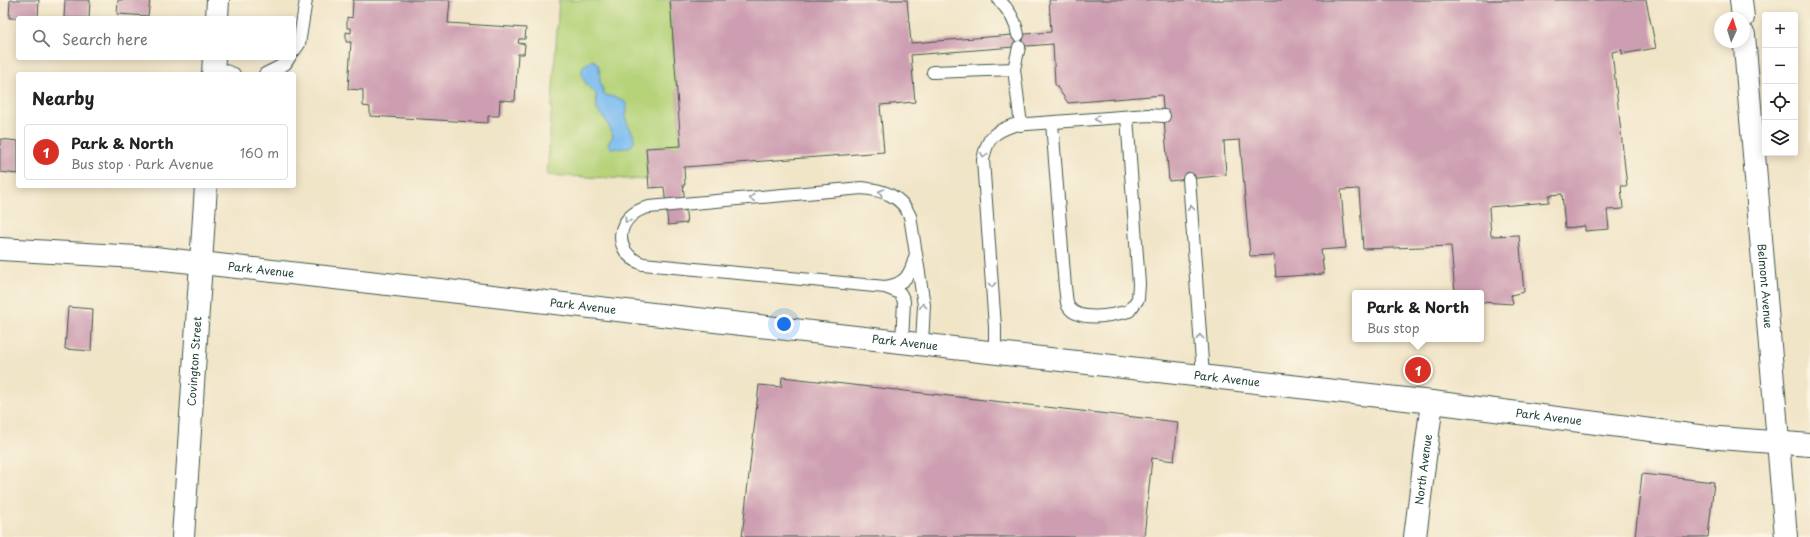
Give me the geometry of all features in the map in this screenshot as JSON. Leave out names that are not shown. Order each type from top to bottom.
[{"type":"street","points":[[217,16],[218,0]]},
{"type":"street","points":[[1741,0],[1742,12]]},
{"type":"street","name":"Belmont Avenue","points":[[1745,48],[1786,537]]},
{"type":"street","name":"Covington Street","points":[[183,537],[206,188]]},
{"type":"street","name":"Park Avenue","points":[[0,249],[154,258],[201,263],[1432,402],[1706,437],[1810,445]]},
{"type":"street","name":"North Avenue","points":[[1415,537],[1432,402]]},
{"type":"lane","points":[[296,48],[299,44],[306,0]]},
{"type":"lane","points":[[999,0],[1006,8],[1017,28],[1018,41],[1014,69],[1021,125]]},
{"type":"lane","points":[[269,72],[285,64],[288,60]]},
{"type":"lane","points":[[934,72],[1014,69]]},
{"type":"lane","points":[[995,353],[995,327],[983,160],[988,140],[998,130],[1021,125],[1148,115],[1164,116]]},
{"type":"lane","points":[[1052,123],[1065,287],[1068,306],[1076,313],[1086,316],[1112,315],[1129,311],[1138,299],[1139,284],[1127,117]]},
{"type":"lane","points":[[1189,179],[1202,376]]},
{"type":"lane","points":[[912,343],[924,304],[910,216],[907,209],[893,195],[862,188],[648,207],[633,213],[628,218],[622,232],[621,239],[626,252],[636,261],[643,264],[885,287],[897,285],[905,279],[912,269],[916,254]]},
{"type":"lane","points":[[885,287],[900,293],[904,301],[912,343]]},
{"type":"green space","points":[[559,0],[670,0],[681,146],[646,148],[648,180],[547,175]]},
{"type":"water","points":[[593,60],[598,65],[600,82],[605,95],[621,99],[626,104],[627,123],[634,136],[633,144],[627,148],[611,148],[608,144],[613,136],[607,122],[597,110],[596,94],[585,82],[582,75],[583,66]]},
{"type":"building","points":[[10,0],[39,0],[38,16],[16,16],[16,18],[9,18]]},
{"type":"building","points":[[65,0],[90,0],[89,16],[64,16]]},
{"type":"building","points":[[118,0],[150,0],[148,16],[117,14]]},
{"type":"building","points":[[353,0],[450,0],[448,23],[526,28],[525,39],[519,39],[518,43],[525,44],[524,54],[518,54],[515,101],[500,100],[499,116],[488,116],[488,123],[370,116],[370,107],[363,106],[363,90],[348,89],[351,42],[346,42],[346,32],[351,33],[351,28],[347,28],[347,17],[352,18]]},
{"type":"building","points":[[670,0],[907,0],[911,43],[1051,32],[1049,0],[1646,0],[1656,48],[1622,54],[1622,50],[1612,52],[1627,186],[1621,186],[1623,209],[1607,210],[1609,229],[1585,231],[1585,226],[1565,228],[1562,194],[1549,195],[1549,202],[1489,207],[1491,236],[1519,235],[1524,292],[1511,295],[1513,304],[1484,302],[1484,290],[1455,290],[1451,246],[1363,249],[1359,189],[1341,190],[1346,248],[1321,250],[1324,274],[1276,277],[1274,255],[1250,256],[1240,140],[1224,141],[1226,175],[1169,181],[1162,95],[1068,103],[1055,84],[1053,44],[911,55],[915,102],[880,105],[884,152],[684,167],[685,185],[683,185],[687,223],[668,225],[664,187],[649,188],[646,148],[681,146]]},
{"type":"building","points":[[0,139],[16,141],[16,174],[0,172]]},
{"type":"building","points":[[68,307],[93,309],[91,351],[65,349]]},
{"type":"building","points":[[782,377],[1178,422],[1174,461],[1152,458],[1144,537],[742,537],[759,385],[781,387]]},
{"type":"building","points":[[1642,474],[1714,482],[1708,537],[1635,537]]},
{"type":"place","name":"Park & North","points":[[1418,370]]}]
